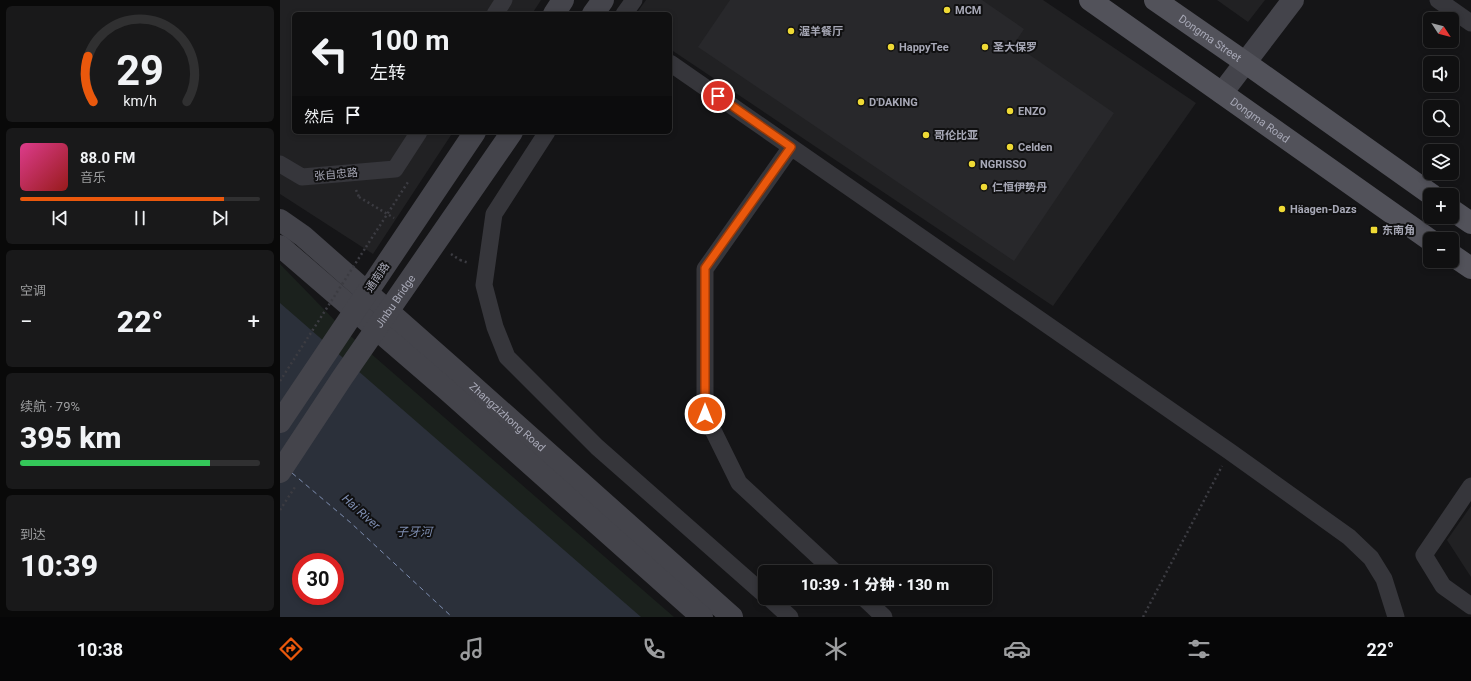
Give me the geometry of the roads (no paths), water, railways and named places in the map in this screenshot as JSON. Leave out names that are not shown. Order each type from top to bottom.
[{"type":"main road","name":"Dongma Road","points":[[1090,0],[1423,235]]},
{"type":"main road","name":"Dongma Street","points":[[1155,0],[1246,63]]},
{"type":"main road","points":[[1246,63],[1423,189]]},
{"type":"main road","points":[[1459,215],[1471,223]]},
{"type":"main road","points":[[1459,260],[1471,268]]},
{"type":"street","points":[[496,12],[504,0]]},
{"type":"street","points":[[555,12],[563,0]]},
{"type":"street","points":[[594,12],[603,0]]},
{"type":"street","points":[[625,12],[634,0]]},
{"type":"street","points":[[1222,94],[1293,0]]},
{"type":"street","points":[[1438,0],[1471,23]]},
{"type":"street","points":[[672,64],[1229,451],[1349,537],[1372,558],[1384,578],[1396,617]]},
{"type":"street","name":"张自忠路","points":[[280,164],[302,177],[395,169],[418,134]]},
{"type":"street","name":"通南路","points":[[280,422],[473,134]]},
{"type":"street","name":"Jinbu Bridge","points":[[280,472],[342,378],[511,134]]},
{"type":"street","points":[[546,134],[494,214],[484,285],[495,327],[507,357],[597,447],[758,589]]},
{"type":"street","points":[[791,147],[705,268],[705,414],[739,482],[828,565]]},
{"type":"street","name":"Zhangzizhong Road","points":[[280,220],[303,236],[450,365],[732,617]]},
{"type":"street","name":"Zhangzizhong Road","points":[[280,246],[446,390],[702,617]]},
{"type":"street","points":[[1471,486],[1424,555],[1443,586],[1471,606]]},
{"type":"street","points":[[777,605],[790,617]]},
{"type":"street","points":[[871,605],[884,617]]},
{"type":"water","name":"子牙河","points":[[280,303],[641,617],[280,617]]},
{"type":"place","name":"MCM","points":[[947,10]]},
{"type":"place","name":"渥羊餐厅","points":[[791,31]]},
{"type":"place","name":"HappyTee","points":[[891,47]]},
{"type":"place","name":"圣大保罗","points":[[985,47]]},
{"type":"place","name":"D'DAKING","points":[[861,102]]},
{"type":"place","name":"ENZO","points":[[1010,111]]},
{"type":"place","name":"哥伦比亚","points":[[926,135]]},
{"type":"place","name":"Celden","points":[[1010,147]]},
{"type":"place","name":"NGRISSO","points":[[972,164]]},
{"type":"place","name":"仁恒伊势丹","points":[[984,187]]},
{"type":"place","name":"Häagen-Dazs","points":[[1282,209]]},
{"type":"place","name":"东南角","points":[[1374,230]]},
{"type":"water label","name":"Hai River","points":[[361,512]]}]
